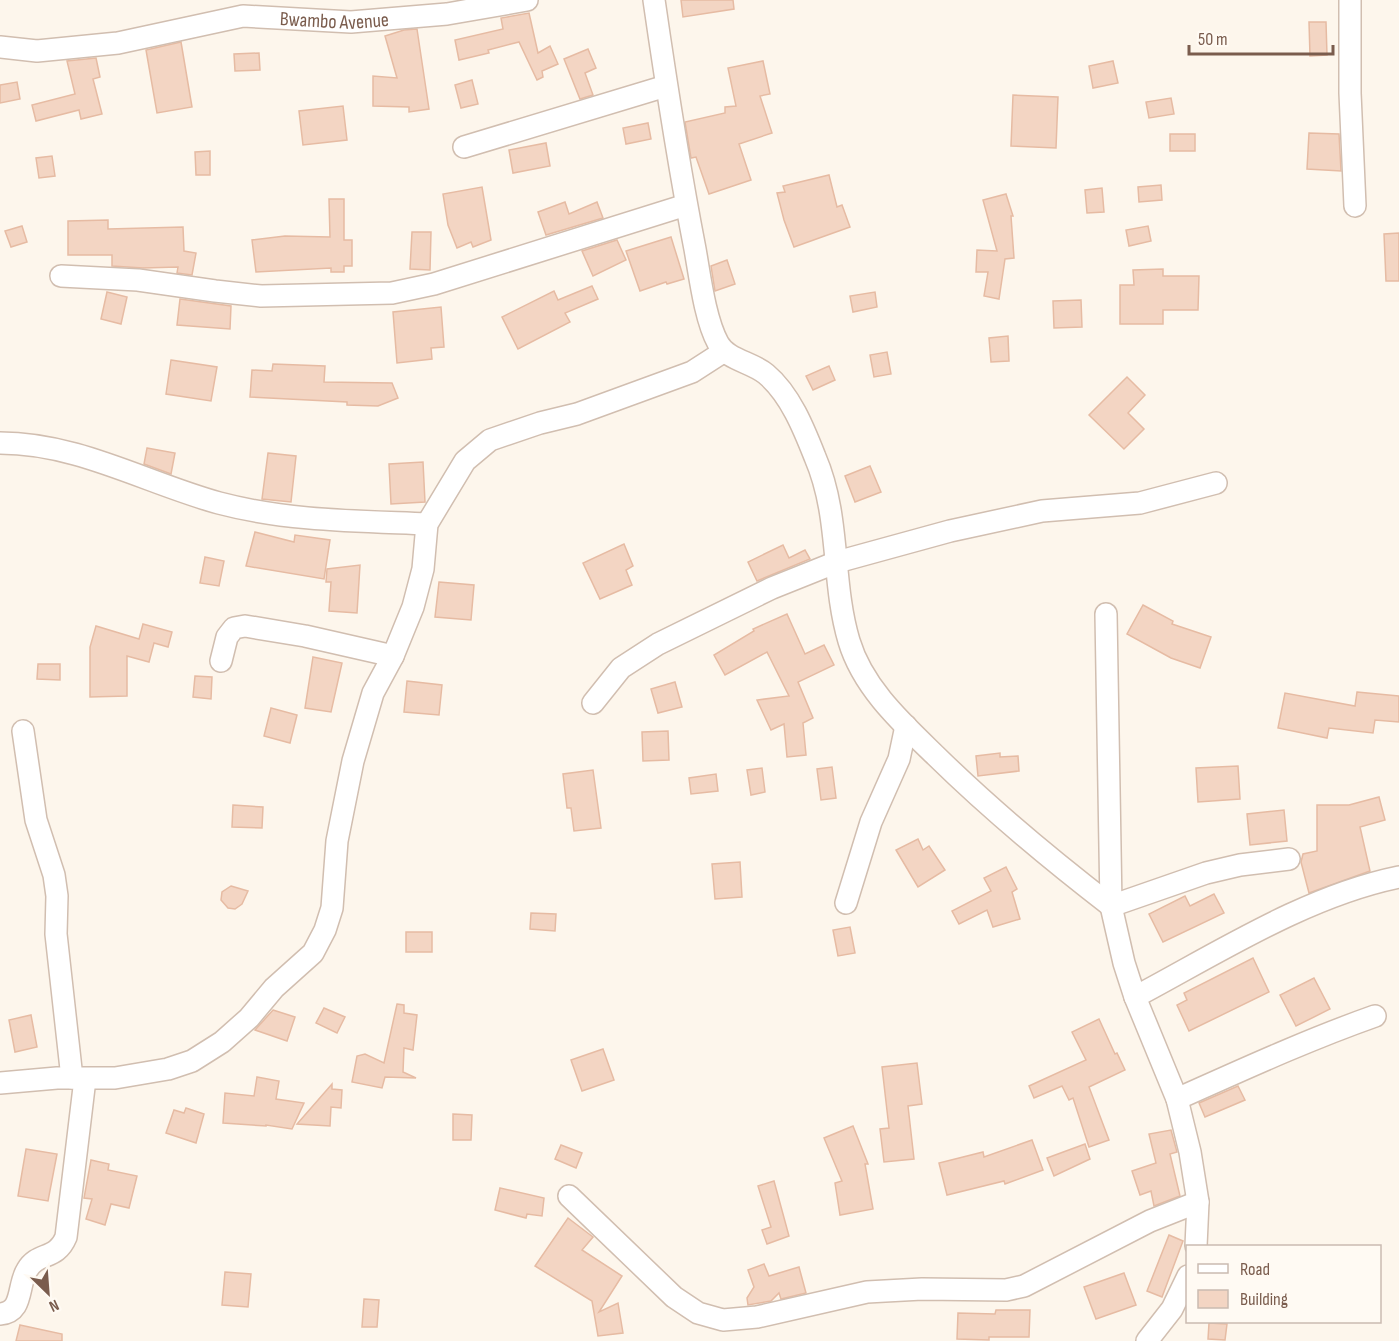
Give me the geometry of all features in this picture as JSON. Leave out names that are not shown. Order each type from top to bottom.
[{"type":"street","name":"Bwambo Avenue","points":[[0,47],[37,51],[118,43],[242,8],[351,22],[447,14],[527,0]]},
{"type":"street","points":[[654,0],[686,205],[710,321],[716,340],[723,352],[766,374],[785,394],[816,459],[834,523],[843,613],[849,641],[860,669],[906,726],[969,788],[1036,847],[1111,906]]},
{"type":"street","points":[[1350,0],[1350,93],[1355,206]]},
{"type":"street","points":[[464,147],[666,86]]},
{"type":"street","points":[[61,276],[138,280],[261,296],[392,293],[434,284],[686,205]]},
{"type":"street","points":[[0,1083],[115,1077],[158,1071],[192,1061],[222,1042],[249,1018],[274,988],[313,953],[325,930],[332,908],[336,841],[353,761],[373,693],[393,656],[413,607],[423,569],[427,524],[465,461],[490,440],[540,423],[577,414],[692,372],[723,352]]},
{"type":"street","points":[[0,443],[58,450],[103,462],[187,494],[262,513],[306,518],[427,524]]},
{"type":"street","points":[[593,703],[621,668],[658,644],[772,588],[837,562],[950,531],[1042,511],[1140,503],[1216,483]]},
{"type":"street","points":[[1106,614],[1111,906],[1124,963],[1135,998],[1177,1099],[1190,1152],[1198,1202],[1196,1245]]},
{"type":"street","points":[[221,661],[227,637],[234,628],[245,626],[305,636],[393,656]]},
{"type":"street","points":[[846,903],[872,822],[899,759],[906,726]]},
{"type":"street","points":[[0,1314],[11,1312],[17,1305],[24,1276],[30,1265],[37,1259],[51,1255],[61,1248],[66,1237],[78,1079],[56,934],[57,896],[54,875],[36,820],[23,731]]},
{"type":"street","points":[[1111,906],[1206,873],[1289,859]]},
{"type":"street","points":[[1135,998],[1255,933],[1328,898],[1374,882],[1399,877]]},
{"type":"street","points":[[1177,1099],[1328,1033],[1375,1016]]},
{"type":"street","points":[[569,1197],[674,1297],[698,1313],[723,1320],[757,1317],[867,1292],[922,1289],[1006,1290],[1024,1286],[1142,1225],[1198,1202]]},
{"type":"street","points":[[1147,1341],[1172,1309],[1186,1280]]},
{"type":"building","points":[[681,0],[733,0],[734,9],[683,17]]},
{"type":"building","points":[[529,13],[538,53],[550,46],[558,64],[542,71],[543,77],[537,80],[519,42],[488,50],[489,53],[459,60],[455,40],[503,29],[501,18]]},
{"type":"building","points":[[1309,22],[1326,22],[1327,55],[1310,56]]},
{"type":"building","points":[[417,29],[429,109],[409,112],[409,107],[373,106],[373,76],[397,78],[385,36],[404,30]]},
{"type":"building","points":[[181,42],[192,107],[157,113],[146,50]]},
{"type":"building","points":[[588,49],[596,68],[585,73],[593,95],[580,99],[564,59]]},
{"type":"building","points":[[259,53],[260,70],[235,71],[234,54]]},
{"type":"building","points":[[96,58],[100,77],[93,79],[102,114],[81,119],[79,110],[36,121],[32,105],[75,94],[67,61]]},
{"type":"building","points":[[763,61],[770,94],[760,96],[772,133],[739,144],[751,180],[709,194],[696,157],[691,158],[685,122],[725,113],[725,107],[736,106],[728,68]]},
{"type":"building","points":[[1113,61],[1118,83],[1093,88],[1089,66]]},
{"type":"building","points":[[472,80],[478,104],[461,108],[455,85]]},
{"type":"building","points":[[17,82],[20,99],[0,103],[0,85]]},
{"type":"building","points":[[1013,95],[1058,97],[1056,148],[1011,146]]},
{"type":"building","points":[[1171,98],[1174,114],[1149,118],[1146,102]]},
{"type":"building","points":[[343,106],[347,140],[303,145],[299,111]]},
{"type":"building","points":[[648,123],[651,139],[626,144],[623,128]]},
{"type":"building","points":[[1309,133],[1339,134],[1341,171],[1307,169]]},
{"type":"building","points":[[1170,134],[1195,134],[1195,151],[1170,151]]},
{"type":"building","points":[[546,143],[550,166],[513,173],[509,150]]},
{"type":"building","points":[[210,151],[210,175],[196,175],[195,152]]},
{"type":"building","points":[[52,156],[55,176],[39,178],[36,158]]},
{"type":"building","points":[[829,175],[837,207],[842,205],[850,227],[794,247],[777,193],[785,192],[783,186]]},
{"type":"building","points":[[1161,185],[1162,200],[1139,202],[1138,187]]},
{"type":"building","points":[[482,187],[491,240],[473,247],[471,242],[457,248],[448,225],[443,194]]},
{"type":"building","points":[[1102,188],[1104,212],[1087,213],[1085,190]]},
{"type":"building","points":[[1006,194],[1013,216],[1011,216],[1014,258],[1005,259],[999,299],[984,296],[988,272],[976,272],[977,250],[997,251],[983,200]]},
{"type":"building","points":[[329,199],[344,199],[344,240],[352,240],[352,266],[344,266],[344,272],[331,272],[331,268],[256,272],[252,240],[285,236],[330,237]]},
{"type":"building","points":[[565,202],[569,214],[597,202],[603,218],[546,235],[538,212]]},
{"type":"building","points":[[108,220],[108,229],[183,227],[184,251],[196,253],[192,275],[177,273],[178,267],[112,266],[112,255],[68,255],[68,221]]},
{"type":"building","points":[[22,226],[27,242],[11,247],[5,231]]},
{"type":"building","points":[[1148,226],[1151,241],[1129,246],[1126,230]]},
{"type":"building","points":[[412,232],[431,232],[430,270],[410,269]]},
{"type":"building","points":[[1399,233],[1399,281],[1386,281],[1384,234]]},
{"type":"building","points":[[671,237],[684,279],[667,284],[666,282],[640,291],[626,251]]},
{"type":"building","points":[[617,240],[626,260],[593,276],[582,251]]},
{"type":"building","points":[[727,260],[735,284],[715,291],[711,266]]},
{"type":"building","points":[[1163,269],[1163,276],[1199,276],[1198,310],[1163,310],[1163,324],[1120,324],[1120,285],[1134,285],[1133,270]]},
{"type":"building","points":[[592,286],[598,299],[565,313],[570,322],[518,349],[502,317],[554,291],[558,300]]},
{"type":"building","points":[[107,292],[127,297],[121,324],[101,319]]},
{"type":"building","points":[[875,292],[877,307],[853,312],[850,296]]},
{"type":"building","points":[[180,299],[231,306],[230,329],[177,325]]},
{"type":"building","points":[[1081,300],[1082,327],[1054,328],[1053,301]]},
{"type":"building","points":[[441,307],[444,347],[431,348],[432,359],[397,363],[393,312]]},
{"type":"building","points":[[1008,336],[1009,361],[991,362],[989,338]]},
{"type":"building","points":[[887,352],[891,374],[874,377],[870,355]]},
{"type":"building","points":[[171,360],[217,367],[211,401],[166,394]]},
{"type":"building","points":[[273,364],[325,366],[324,382],[392,383],[398,398],[378,406],[347,405],[347,402],[250,397],[252,370],[272,371]]},
{"type":"building","points":[[829,366],[835,380],[813,390],[806,376]]},
{"type":"building","points":[[1127,377],[1145,395],[1128,413],[1144,429],[1124,449],[1089,415]]},
{"type":"building","points":[[147,448],[175,453],[171,474],[144,464]]},
{"type":"building","points":[[268,453],[296,456],[291,502],[262,499]]},
{"type":"building","points":[[423,462],[425,502],[391,504],[389,464]]},
{"type":"building","points":[[870,466],[881,492],[855,502],[845,476]]},
{"type":"building","points":[[255,532],[294,542],[295,535],[330,540],[324,579],[246,566]]},
{"type":"building","points":[[624,544],[633,566],[626,570],[632,585],[600,599],[583,563]]},
{"type":"building","points":[[783,545],[789,558],[805,550],[810,559],[757,581],[748,562]]},
{"type":"building","points":[[205,557],[224,561],[219,586],[200,583]]},
{"type":"building","points":[[360,565],[357,613],[329,611],[331,582],[326,582],[327,569]]},
{"type":"building","points":[[439,582],[474,585],[471,620],[435,617]]},
{"type":"building","points":[[1143,605],[1173,621],[1172,624],[1211,637],[1200,668],[1171,658],[1127,634]]},
{"type":"building","points":[[787,614],[805,654],[824,645],[834,665],[798,682],[813,718],[803,723],[806,755],[787,757],[784,724],[771,730],[757,700],[789,696],[767,652],[725,675],[714,655],[754,631],[753,629]]},
{"type":"building","points":[[143,624],[172,632],[168,647],[154,643],[149,662],[127,656],[127,696],[90,697],[90,647],[96,626],[139,639]]},
{"type":"building","points":[[313,657],[342,663],[331,712],[305,708]]},
{"type":"building","points":[[38,664],[60,664],[60,680],[37,679]]},
{"type":"building","points":[[195,676],[212,677],[211,699],[193,697]]},
{"type":"building","points":[[407,681],[442,685],[439,715],[404,712]]},
{"type":"building","points":[[675,682],[682,707],[658,713],[651,689]]},
{"type":"building","points":[[1357,692],[1399,696],[1399,722],[1375,720],[1373,733],[1329,728],[1327,738],[1278,728],[1285,693],[1355,706]]},
{"type":"building","points":[[271,708],[297,715],[290,743],[264,736]]},
{"type":"building","points":[[668,731],[669,760],[643,761],[642,732]]},
{"type":"building","points":[[1000,753],[1000,757],[1018,756],[1019,771],[978,776],[976,756]]},
{"type":"building","points":[[1238,766],[1240,799],[1198,802],[1196,768]]},
{"type":"building","points":[[832,767],[836,798],[821,800],[817,769]]},
{"type":"building","points":[[762,768],[765,792],[751,795],[747,770]]},
{"type":"building","points":[[593,770],[601,828],[574,831],[571,808],[567,808],[563,774]]},
{"type":"building","points":[[716,774],[718,791],[691,794],[689,778]]},
{"type":"building","points":[[1379,797],[1385,820],[1360,827],[1370,871],[1309,893],[1301,862],[1303,854],[1317,851],[1317,805],[1349,805]]},
{"type":"building","points":[[233,805],[263,807],[262,828],[232,827]]},
{"type":"building","points":[[1284,810],[1287,841],[1250,845],[1247,814]]},
{"type":"building","points":[[918,839],[923,850],[929,846],[945,870],[918,887],[896,850]]},
{"type":"building","points":[[740,862],[742,897],[715,899],[712,864]]},
{"type":"building","points":[[1006,867],[1017,889],[1012,892],[1020,919],[993,927],[987,910],[959,924],[952,911],[991,891],[984,878]]},
{"type":"building","points":[[231,886],[248,891],[242,904],[235,909],[228,908],[221,900],[222,892]]},
{"type":"building","points":[[1214,894],[1224,913],[1163,942],[1149,914],[1185,896],[1190,906]]},
{"type":"building","points":[[531,913],[556,914],[555,931],[530,929]]},
{"type":"building","points":[[850,927],[855,953],[838,956],[833,930]]},
{"type":"building","points":[[406,932],[432,932],[432,952],[406,952]]},
{"type":"building","points":[[1253,958],[1269,992],[1189,1031],[1177,1005],[1187,1000],[1184,993]]},
{"type":"building","points":[[1314,978],[1330,1009],[1296,1026],[1280,995]]},
{"type":"building","points":[[397,1004],[404,1005],[404,1013],[417,1015],[413,1050],[404,1048],[403,1072],[416,1078],[385,1077],[382,1088],[352,1082],[357,1056],[365,1054],[384,1063]]},
{"type":"building","points":[[324,1008],[345,1017],[337,1033],[316,1023]]},
{"type":"building","points":[[273,1010],[295,1017],[287,1041],[255,1030]]},
{"type":"building","points":[[31,1015],[37,1047],[15,1052],[9,1020]]},
{"type":"building","points":[[1099,1019],[1125,1070],[1089,1087],[1109,1140],[1089,1147],[1073,1098],[1069,1100],[1062,1086],[1034,1098],[1029,1086],[1086,1060],[1072,1032]]},
{"type":"building","points":[[603,1049],[614,1080],[582,1091],[571,1060]]},
{"type":"building","points":[[917,1063],[922,1104],[908,1106],[914,1159],[884,1162],[880,1129],[889,1128],[882,1067]]},
{"type":"building","points":[[257,1077],[279,1081],[276,1099],[304,1103],[292,1129],[223,1123],[225,1093],[254,1096]]},
{"type":"building","points":[[332,1084],[332,1089],[342,1090],[341,1108],[331,1107],[330,1126],[297,1124]]},
{"type":"building","points":[[1238,1086],[1245,1100],[1205,1117],[1199,1103]]},
{"type":"building","points":[[186,1108],[204,1114],[196,1143],[166,1133],[174,1110],[184,1113]]},
{"type":"building","points":[[453,1114],[472,1115],[471,1140],[453,1140]]},
{"type":"building","points":[[853,1126],[868,1164],[865,1164],[873,1209],[840,1215],[835,1183],[842,1181],[824,1138]]},
{"type":"building","points":[[1171,1130],[1177,1152],[1170,1154],[1180,1196],[1154,1206],[1151,1191],[1140,1195],[1132,1171],[1156,1163],[1149,1134]]},
{"type":"building","points":[[1032,1140],[1043,1170],[1005,1184],[1004,1181],[947,1195],[939,1163],[983,1152],[984,1157]]},
{"type":"building","points":[[1085,1144],[1090,1159],[1054,1176],[1047,1158]]},
{"type":"building","points":[[561,1145],[582,1153],[576,1168],[555,1159]]},
{"type":"building","points":[[26,1149],[57,1154],[48,1201],[18,1196]]},
{"type":"building","points":[[91,1160],[109,1164],[108,1170],[137,1176],[129,1208],[111,1204],[105,1225],[86,1219],[92,1199],[84,1198]]},
{"type":"building","points":[[774,1181],[789,1236],[767,1244],[762,1230],[771,1227],[758,1186]]},
{"type":"building","points":[[500,1188],[544,1198],[542,1216],[527,1214],[526,1218],[495,1210]]},
{"type":"building","points":[[568,1218],[593,1237],[582,1250],[622,1276],[599,1312],[618,1303],[623,1333],[598,1336],[592,1301],[535,1266]]},
{"type":"building","points":[[1169,1235],[1183,1241],[1162,1297],[1147,1291]]},
{"type":"building","points":[[764,1264],[769,1276],[799,1267],[806,1293],[781,1299],[779,1293],[771,1301],[748,1305],[747,1298],[754,1287],[748,1270]]},
{"type":"building","points":[[225,1272],[251,1274],[248,1307],[222,1305]]},
{"type":"building","points":[[1124,1273],[1136,1305],[1096,1319],[1084,1287]]},
{"type":"building","points":[[364,1299],[379,1300],[377,1327],[362,1327]]},
{"type":"building","points":[[996,1310],[1030,1310],[1029,1337],[989,1337],[989,1340],[957,1339],[958,1313],[995,1314]]},
{"type":"building","points":[[1209,1323],[1227,1324],[1225,1340],[1208,1339]]},
{"type":"building","points":[[20,1325],[62,1334],[62,1341],[16,1341]]}]
